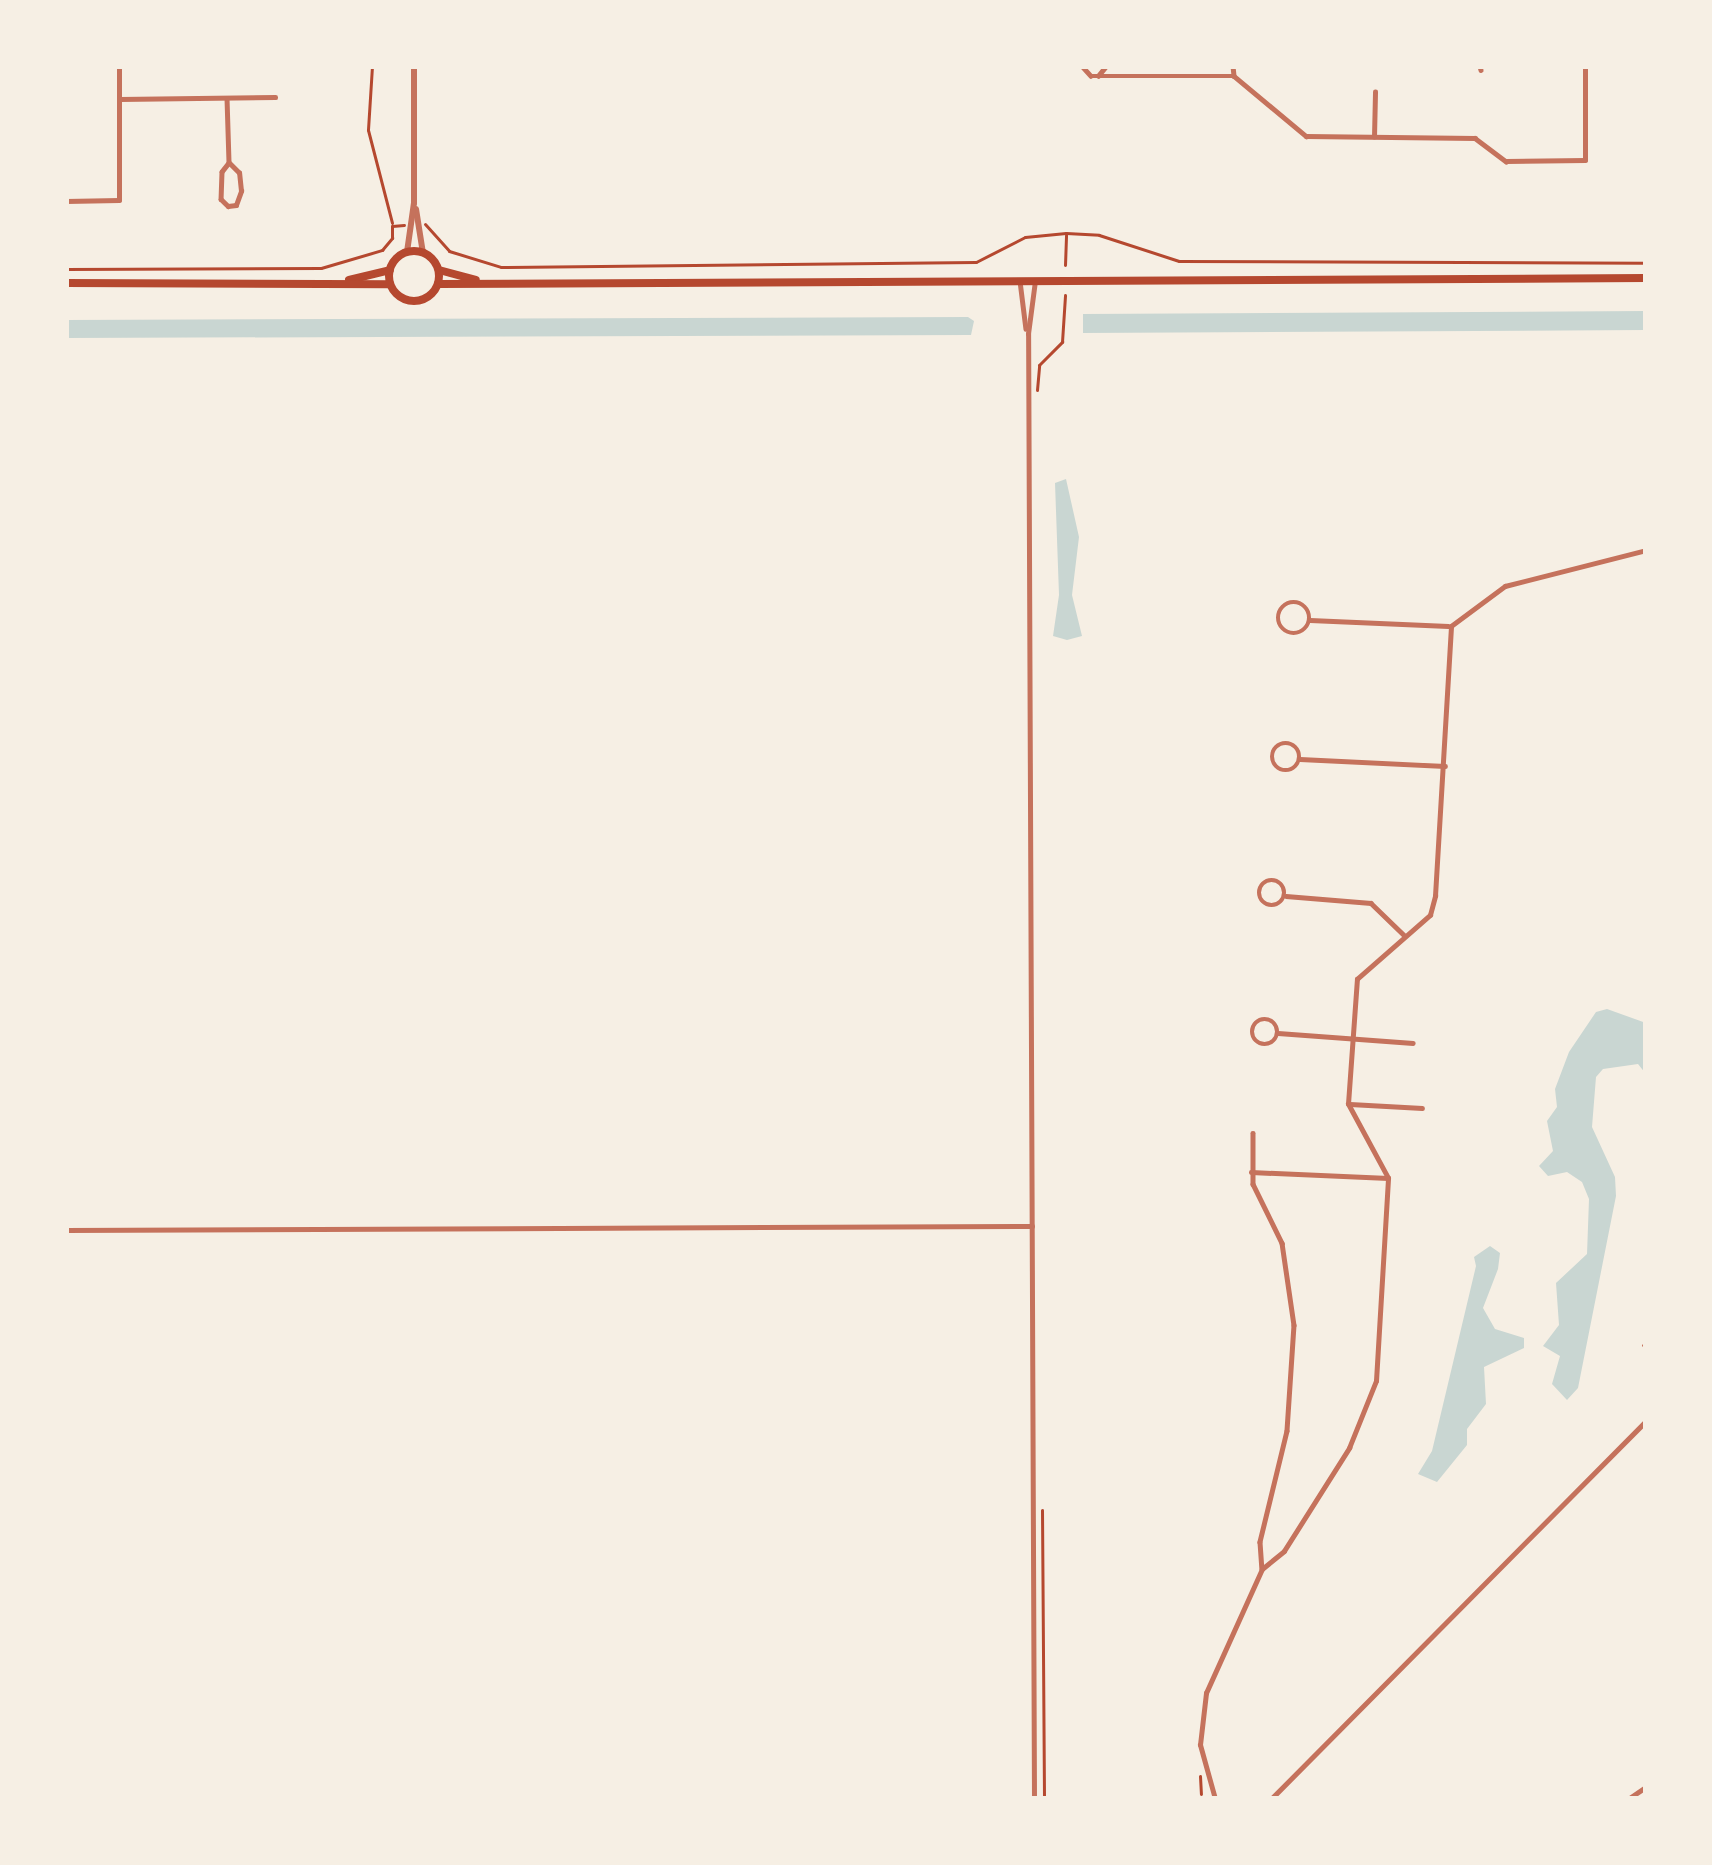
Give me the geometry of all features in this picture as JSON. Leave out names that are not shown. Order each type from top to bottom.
[{"type":"main road","points":[[347,281],[390,269],[407,252],[423,253],[438,269],[478,280]]},
{"type":"main road","points":[[390,269],[390,284],[399,296],[414,301],[428,297],[438,284],[438,269]]},
{"type":"main road","points":[[438,284],[478,280],[1646,278]]},
{"type":"main road","points":[[66,283],[390,284]]},
{"type":"street","points":[[66,201],[119,200],[119,66]]},
{"type":"street","points":[[407,252],[414,203],[414,66]]},
{"type":"street","points":[[1082,66],[1088,75],[1098,76],[1234,76],[1306,136],[1475,139],[1506,161],[1585,160],[1585,66]]},
{"type":"street","points":[[1098,76],[1106,66]]},
{"type":"street","points":[[1233,66],[1234,76]]},
{"type":"street","points":[[1374,137],[1375,92]]},
{"type":"street","points":[[120,99],[274,97]]},
{"type":"street","points":[[227,98],[229,163],[222,172],[221,199],[236,206],[242,191],[239,173],[229,163]]},
{"type":"street","points":[[414,203],[423,253]]},
{"type":"street","points":[[1020,280],[1028,334]]},
{"type":"street","points":[[1034,1799],[1028,334],[1035,280]]},
{"type":"street","points":[[1310,620],[1451,626],[1505,586],[1646,550]]},
{"type":"street","points":[[1297,602],[1308,609],[1310,620],[1301,632],[1289,633],[1279,616],[1286,605],[1297,602]]},
{"type":"street","points":[[1248,1799],[1217,1799],[1200,1745],[1206,1694],[1262,1568],[1284,1551],[1349,1448],[1376,1382],[1388,1178],[1348,1104],[1357,979],[1430,915],[1436,896],[1451,626]]},
{"type":"street","points":[[1300,759],[1288,743],[1273,754],[1274,764],[1284,771],[1300,759],[1445,766]]},
{"type":"street","points":[[1286,896],[1285,887],[1274,879],[1263,883],[1259,892],[1271,906],[1286,896],[1371,903],[1405,936]]},
{"type":"street","points":[[1279,1033],[1264,1046],[1252,1032],[1258,1021],[1267,1019],[1279,1033],[1413,1043]]},
{"type":"street","points":[[1348,1104],[1422,1108]]},
{"type":"street","points":[[1253,1133],[1251,1172],[1282,1243],[1294,1325],[1287,1431],[1260,1542],[1262,1568]]},
{"type":"street","points":[[1251,1172],[1388,1178]]},
{"type":"street","points":[[66,1230],[1032,1226]]},
{"type":"street","points":[[1270,1799],[1646,1421]]},
{"type":"street","points":[[1628,1799],[1646,1787]]},
{"type":"path","points":[[66,269],[321,268],[382,250],[392,238],[392,226],[368,130],[372,66]]},
{"type":"path","points":[[392,226],[410,224]]},
{"type":"path","points":[[420,224],[430,225],[449,250],[501,267],[976,262],[1025,237],[1066,233],[1099,235],[1179,261],[1646,263]]},
{"type":"path","points":[[1065,265],[1066,233]]},
{"type":"path","points":[[1036,408],[1039,365],[1062,342],[1066,331],[1065,295]]},
{"type":"path","points":[[1042,1511],[1045,1799]]},
{"type":"shaded area","points":[[1646,311],[1646,330],[1083,333],[1083,314]]},
{"type":"shaded area","points":[[968,317],[974,321],[971,335],[66,338],[66,320]]},
{"type":"shaded area","points":[[1066,479],[1079,537],[1072,595],[1082,636],[1067,640],[1053,636],[1059,595],[1055,483]]},
{"type":"shaded area","points":[[1607,1009],[1646,1023],[1646,1074],[1638,1064],[1603,1069],[1596,1077],[1592,1127],[1615,1177],[1616,1196],[1578,1388],[1567,1400],[1552,1384],[1560,1356],[1543,1346],[1559,1325],[1556,1283],[1587,1254],[1589,1199],[1582,1182],[1567,1172],[1548,1176],[1539,1166],[1553,1151],[1547,1121],[1557,1107],[1555,1089],[1569,1052],[1596,1012]]},
{"type":"shaded area","points":[[1490,1246],[1500,1253],[1483,1308],[1495,1329],[1524,1338],[1524,1348],[1484,1367],[1486,1404],[1467,1429],[1467,1445],[1437,1482],[1418,1474],[1432,1451],[1476,1266],[1474,1257]]}]
